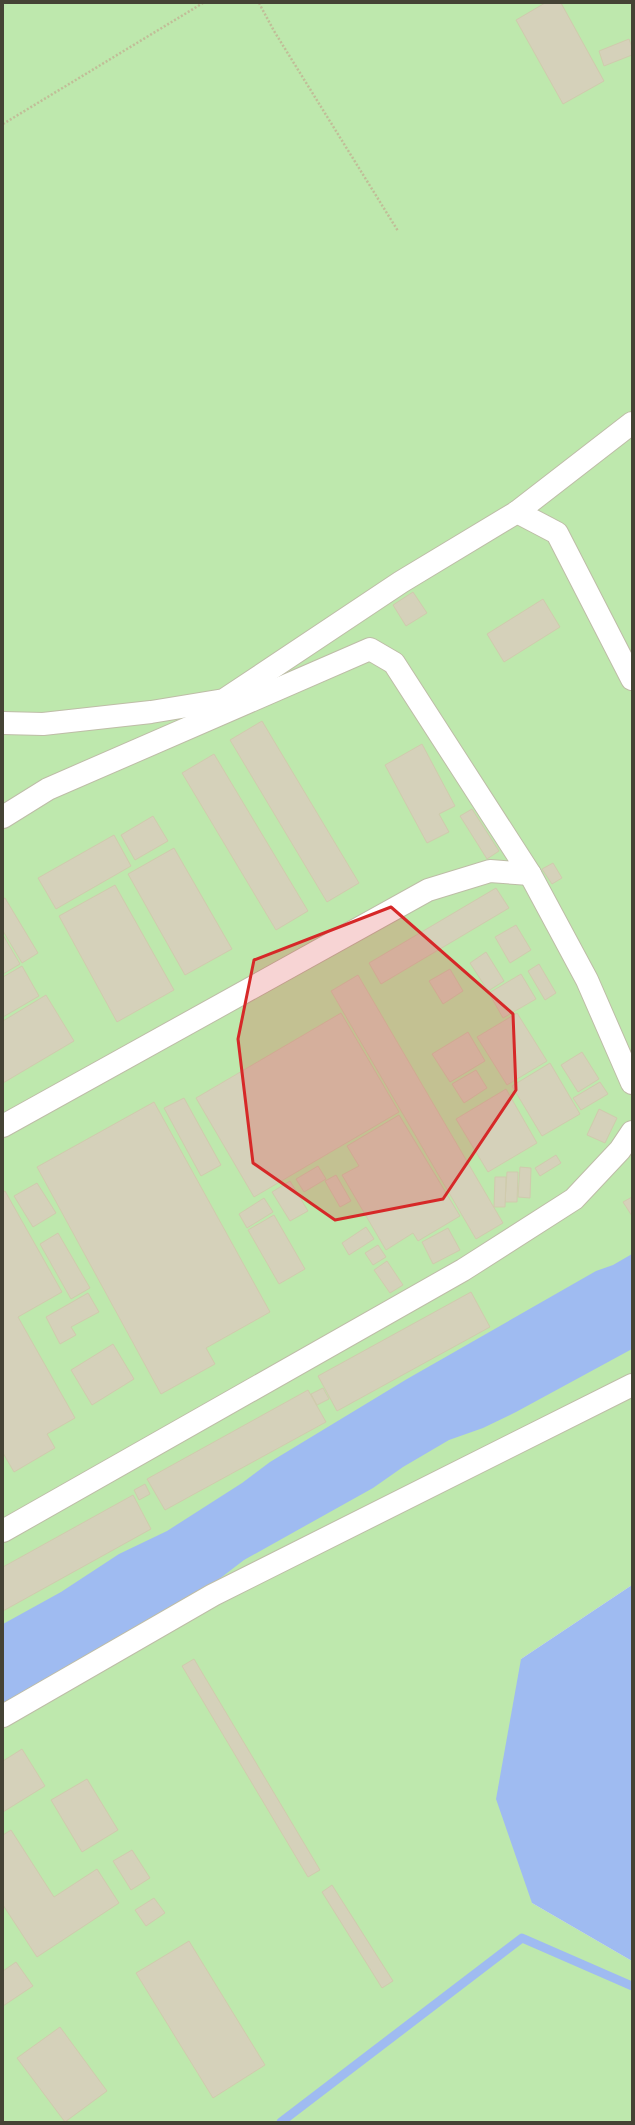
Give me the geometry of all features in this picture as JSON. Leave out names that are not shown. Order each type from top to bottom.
[{"type":"street","points":[[3,724],[43,724],[151,712],[224,700],[401,582],[517,512],[632,423]]},
{"type":"street","points":[[517,512],[557,533],[632,679]]},
{"type":"street","points":[[3,817],[48,789],[370,649],[394,662],[530,874],[586,980],[632,1083]]},
{"type":"street","points":[[3,1126],[428,890],[490,871],[530,874]]},
{"type":"street","points":[[3,1531],[463,1270],[574,1199],[620,1150],[632,1132]]},
{"type":"street","points":[[3,1716],[213,1595],[632,1385]]},
{"type":"path","points":[[3,124],[203,3]]},
{"type":"path","points":[[259,3],[274,31],[398,231]]},
{"type":"highlighted area","points":[[391,907],[513,1014],[516,1090],[443,1199],[335,1220],[253,1163],[238,1039],[254,960]]},
{"type":"green space","points":[[3,3],[632,3],[632,1585],[521,1659],[532,1903],[632,1961],[632,2122],[3,2122]]},
{"type":"water","points":[[632,1254],[632,1349],[516,1412],[483,1428],[449,1440],[403,1467],[373,1488],[244,1560],[201,1593],[3,1704],[3,1624],[61,1592],[119,1554],[167,1531],[242,1483],[270,1462],[407,1379],[596,1271],[613,1265]]},
{"type":"water","points":[[632,1585],[632,1961],[532,1903],[496,1799],[521,1659]]},
{"type":"building","points":[[545,3],[561,3],[604,81],[563,104],[516,20]]},
{"type":"building","points":[[629,39],[632,47],[632,55],[604,66],[599,51]]},
{"type":"building","points":[[413,592],[427,613],[406,626],[393,605]]},
{"type":"building","points":[[543,599],[560,627],[504,662],[487,634]]},
{"type":"building","points":[[262,721],[359,883],[327,902],[230,740]]},
{"type":"building","points":[[422,744],[455,806],[439,814],[449,832],[427,843],[385,765]]},
{"type":"building","points":[[214,754],[308,911],[276,930],[182,773]]},
{"type":"building","points":[[472,809],[499,851],[487,859],[460,816]]},
{"type":"building","points":[[153,816],[168,841],[135,860],[121,835]]},
{"type":"building","points":[[114,835],[131,866],[56,909],[38,878]]},
{"type":"building","points":[[174,848],[232,949],[185,975],[128,874]]},
{"type":"building","points":[[553,863],[562,878],[552,884],[542,869]]},
{"type":"building","points":[[115,885],[174,990],[117,1022],[59,916]]},
{"type":"building","points":[[496,888],[509,908],[381,984],[369,963]]},
{"type":"building","points":[[5,898],[38,953],[22,963],[3,931],[3,899]]},
{"type":"building","points":[[516,925],[531,950],[510,963],[495,937]]},
{"type":"building","points":[[3,935],[20,964],[3,974]]},
{"type":"building","points":[[486,952],[504,981],[488,991],[470,963]]},
{"type":"building","points":[[539,964],[556,993],[545,1000],[528,971]]},
{"type":"building","points":[[22,966],[39,996],[3,1017],[3,977]]},
{"type":"building","points":[[450,969],[463,991],[443,1004],[429,981]]},
{"type":"building","points":[[521,974],[536,999],[503,1018],[489,993]]},
{"type":"building","points":[[358,975],[503,1223],[476,1239],[331,991]]},
{"type":"building","points":[[46,995],[74,1041],[3,1083],[3,1021]]},
{"type":"building","points":[[341,1013],[399,1112],[254,1197],[196,1098]]},
{"type":"building","points":[[517,1013],[547,1061],[507,1085],[477,1037]]},
{"type":"building","points":[[468,1032],[485,1061],[450,1082],[432,1054]]},
{"type":"building","points":[[582,1052],[599,1079],[578,1092],[561,1065]]},
{"type":"building","points":[[550,1063],[580,1114],[542,1136],[512,1086]]},
{"type":"building","points":[[476,1070],[487,1088],[464,1103],[452,1084]]},
{"type":"building","points":[[600,1082],[608,1094],[581,1110],[573,1098]]},
{"type":"building","points":[[506,1089],[537,1143],[488,1172],[456,1119]]},
{"type":"building","points":[[184,1098],[221,1165],[201,1176],[164,1108]]},
{"type":"building","points":[[154,1102],[270,1312],[206,1348],[215,1364],[161,1394],[37,1167]]},
{"type":"building","points":[[599,1109],[617,1118],[605,1143],[587,1135]]},
{"type":"building","points":[[399,1115],[460,1216],[418,1241],[413,1233],[386,1250],[342,1175],[359,1166],[347,1146]]},
{"type":"building","points":[[556,1155],[561,1163],[540,1176],[535,1168]]},
{"type":"building","points":[[318,1166],[326,1179],[304,1192],[296,1179]]},
{"type":"building","points":[[520,1167],[531,1168],[530,1198],[518,1197]]},
{"type":"building","points":[[507,1172],[518,1172],[517,1202],[505,1202]]},
{"type":"building","points":[[336,1175],[351,1201],[340,1207],[325,1181]]},
{"type":"building","points":[[495,1177],[506,1177],[505,1207],[494,1207]]},
{"type":"building","points":[[290,1181],[308,1211],[290,1221],[272,1192]]},
{"type":"building","points":[[37,1183],[56,1213],[33,1227],[14,1196]]},
{"type":"building","points":[[5,1191],[62,1292],[18,1317],[75,1418],[47,1434],[55,1448],[14,1472],[3,1453],[3,1192]]},
{"type":"building","points":[[632,1197],[632,1216],[623,1202]]},
{"type":"building","points":[[264,1198],[273,1212],[247,1228],[239,1214]]},
{"type":"building","points":[[274,1215],[305,1269],[279,1284],[248,1230]]},
{"type":"building","points":[[366,1227],[374,1239],[349,1255],[342,1243]]},
{"type":"building","points":[[448,1228],[460,1250],[433,1264],[422,1242]]},
{"type":"building","points":[[58,1233],[90,1288],[71,1299],[40,1244]]},
{"type":"building","points":[[378,1245],[386,1257],[373,1265],[365,1253]]},
{"type":"building","points":[[387,1261],[403,1285],[390,1293],[374,1270]]},
{"type":"building","points":[[471,1292],[490,1327],[337,1411],[318,1376]]},
{"type":"building","points":[[88,1293],[99,1312],[71,1327],[76,1335],[60,1344],[46,1317]]},
{"type":"building","points":[[113,1344],[134,1379],[92,1405],[71,1370]]},
{"type":"building","points":[[323,1388],[329,1399],[317,1405],[311,1394]]},
{"type":"building","points":[[308,1390],[326,1422],[165,1510],[147,1479]]},
{"type":"building","points":[[145,1484],[150,1494],[139,1500],[134,1490]]},
{"type":"building","points":[[133,1495],[151,1529],[3,1611],[3,1567]]},
{"type":"building","points":[[194,1659],[320,1870],[308,1877],[182,1666]]},
{"type":"building","points":[[22,1749],[45,1786],[3,1812],[3,1761]]},
{"type":"building","points":[[87,1779],[118,1830],[82,1852],[51,1800]]},
{"type":"building","points":[[11,1830],[54,1897],[97,1869],[119,1903],[37,1957],[3,1905],[3,1835]]},
{"type":"building","points":[[132,1850],[150,1878],[131,1890],[113,1861]]},
{"type":"building","points":[[332,1885],[393,1981],[382,1988],[322,1892]]},
{"type":"building","points":[[154,1898],[165,1913],[146,1926],[135,1910]]},
{"type":"building","points":[[189,1941],[265,2065],[213,2098],[136,1973]]},
{"type":"building","points":[[16,1962],[33,1986],[3,2006],[3,1971]]},
{"type":"building","points":[[60,2027],[107,2091],[65,2122],[17,2058]]},
{"type":"waterway","points":[[281,2122],[522,1938],[632,1986]]}]
